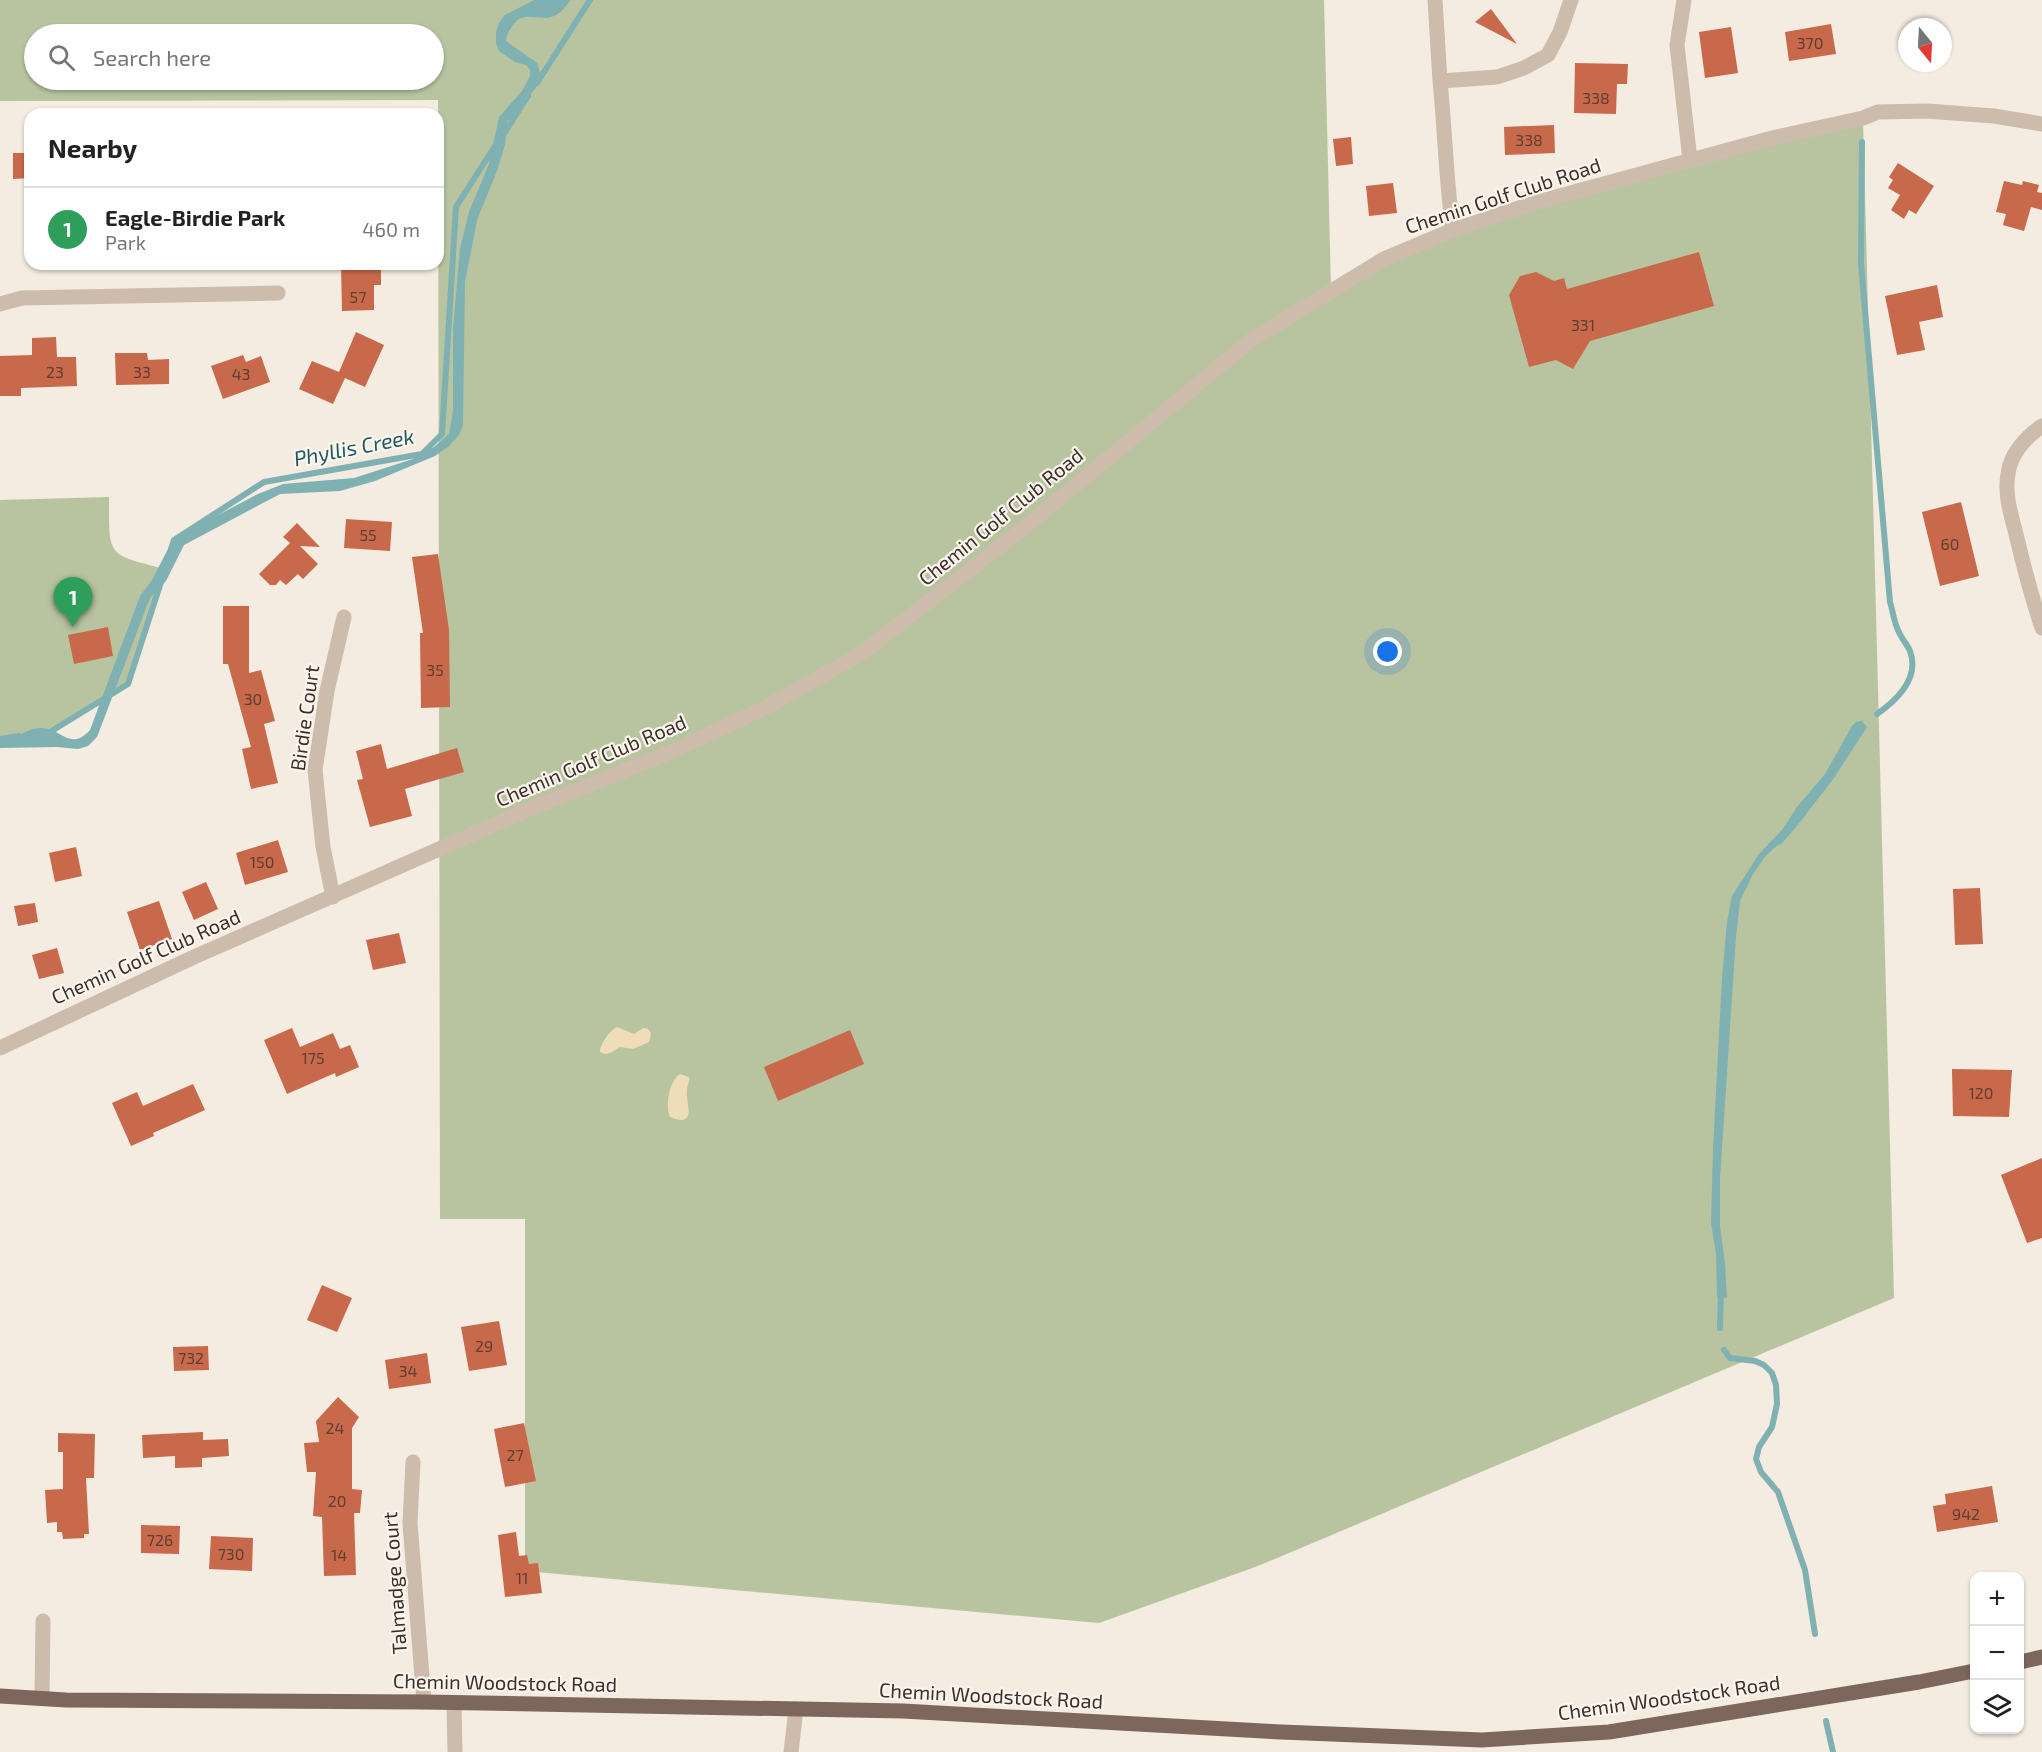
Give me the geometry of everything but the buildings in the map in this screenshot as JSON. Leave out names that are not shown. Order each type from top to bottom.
[{"type":"main road","points":[[2024,1661],[2042,1658]]},
{"type":"main road","name":"Chemin Woodstock Road","points":[[0,1696],[87,1700],[423,1702],[903,1711],[1281,1732],[1482,1740],[1609,1732],[1970,1672]]},
{"type":"street","points":[[1435,0],[1448,192],[1453,231]]},
{"type":"street","points":[[1440,81],[1497,77],[1524,68],[1548,55],[1560,32],[1571,0]]},
{"type":"street","points":[[1684,0],[1677,45],[1690,160]]},
{"type":"street","name":"Chemin Golf Club Road","points":[[0,1048],[194,957],[765,708],[862,653],[1024,528],[1251,340],[1384,259],[1453,231],[1534,203],[1772,138],[1863,118],[1878,112],[1928,111],[1994,116],[2042,124]]},
{"type":"street","points":[[0,304],[22,298],[279,293]]},
{"type":"street","points":[[2042,426],[2017,450],[2008,472],[2007,497],[2029,589],[2042,628]]},
{"type":"street","name":"Birdie Court","points":[[333,897],[323,847],[315,770],[327,691],[344,617]]},
{"type":"street","name":"Talmadge Court","points":[[413,1462],[410,1523],[423,1702]]},
{"type":"street","points":[[42,1697],[43,1621]]},
{"type":"street","points":[[454,1704],[455,1752]]},
{"type":"street","points":[[791,1752],[796,1709]]},
{"type":"green space","points":[[0,0],[1324,0],[1331,290],[1453,230],[1863,118],[1894,1298],[1258,1566],[1099,1623],[525,1571],[525,1219],[440,1219],[438,270],[444,270],[444,108],[438,108],[438,100],[0,101]]},
{"type":"green space","points":[[109,497],[111,543],[115,550],[132,560],[165,569],[128,684],[50,732],[0,737],[0,500]]},
{"type":"sand","points":[[617,1027],[634,1034],[643,1028],[648,1029],[651,1033],[649,1042],[633,1049],[620,1047],[608,1054],[600,1052],[606,1038]]},
{"type":"sand","points":[[680,1074],[689,1077],[687,1095],[689,1112],[688,1117],[679,1120],[670,1117],[668,1107],[673,1082]]},
{"type":"water","points":[[534,0],[571,0],[554,16],[527,17],[518,20],[507,36],[506,41],[537,63],[540,72],[539,84],[507,122],[505,145],[477,220],[465,282],[463,425],[459,435],[435,456],[375,481],[340,491],[280,494],[184,545],[166,581],[150,598],[97,737],[88,746],[78,749],[0,748],[0,739],[10,738],[36,728],[49,729],[71,739],[77,739],[90,730],[140,596],[152,580],[169,547],[180,535],[258,494],[283,484],[354,478],[413,459],[434,447],[449,434],[453,411],[453,329],[460,248],[469,212],[489,164],[499,117],[522,91],[530,76],[530,70],[526,65],[515,62],[499,51],[496,32],[505,15]]},
{"type":"water","points":[[1862,721],[1867,727],[1834,778],[1797,826],[1764,858],[1753,874],[1740,901],[1720,1179],[1720,1226],[1727,1298],[1717,1297],[1716,1253],[1711,1223],[1713,1148],[1722,978],[1727,922],[1732,896],[1759,854],[1782,830],[1797,807],[1825,774],[1852,726]]},
{"type":"waterway","name":"Phyllis Creek","points":[[537,83],[590,0]]},
{"type":"waterway","name":"Phyllis Creek","points":[[503,135],[528,96]]},
{"type":"waterway","points":[[1862,142],[1861,264],[1890,602],[1897,627],[1910,651],[1912,661],[1912,670],[1905,687],[1877,714]]},
{"type":"waterway","name":"Phyllis Creek","points":[[171,549],[174,540],[264,482],[422,454],[442,434],[456,207],[495,146]]},
{"type":"waterway","name":"Phyllis Creek","points":[[44,732],[50,732],[128,684],[161,582]]},
{"type":"waterway","name":"Phyllis Creek","points":[[0,739],[19,736]]},
{"type":"waterway","points":[[1720,1328],[1721,1291]]},
{"type":"waterway","points":[[1724,1350],[1730,1358],[1755,1361],[1764,1365],[1772,1373],[1776,1385],[1777,1404],[1772,1427],[1759,1447],[1756,1459],[1761,1472],[1778,1492],[1805,1570],[1815,1634]]},
{"type":"waterway","points":[[1826,1721],[1833,1752]]},
{"type":"place","name":"Eagle-Birdie Park","points":[[73,627]]}]
